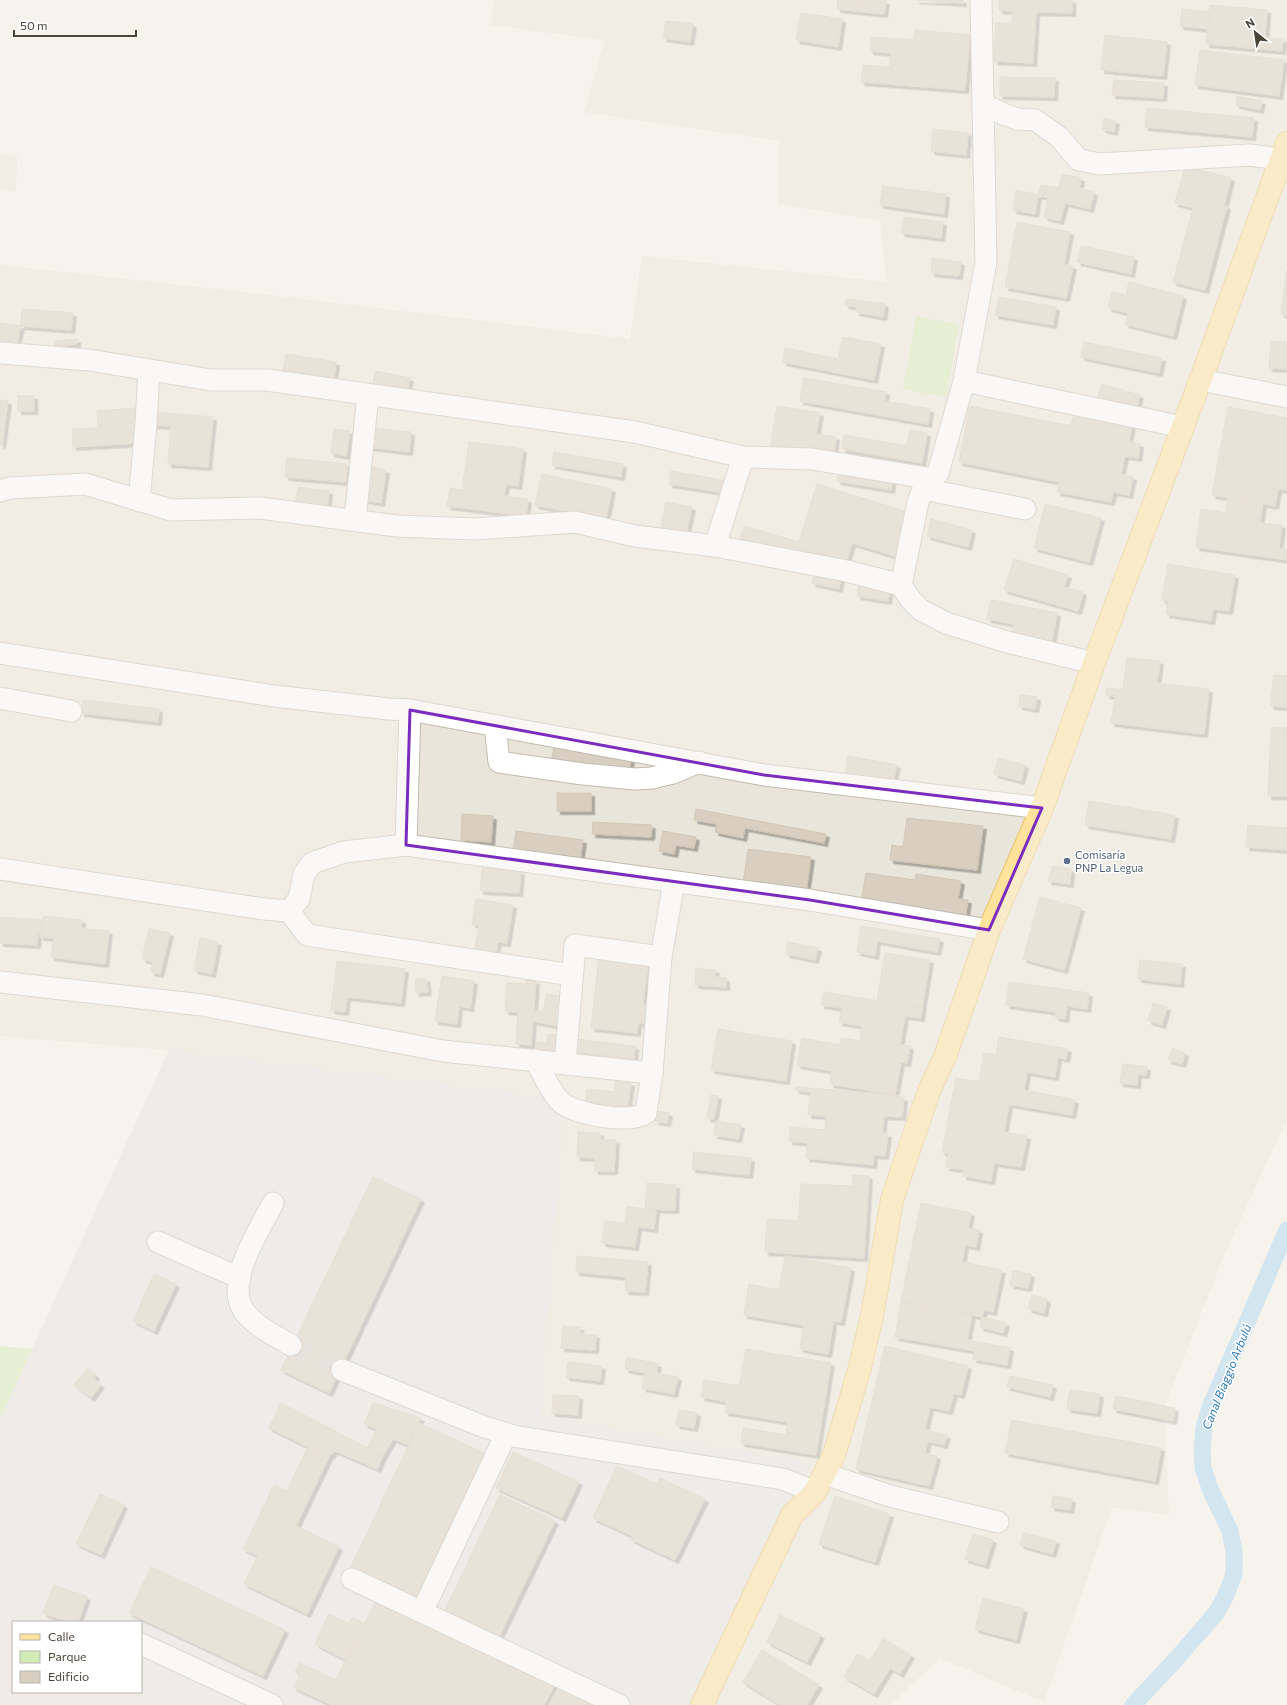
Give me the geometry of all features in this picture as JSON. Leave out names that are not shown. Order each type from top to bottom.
[{"type":"main road","points":[[702,1705],[792,1515],[820,1483],[834,1455],[860,1367],[872,1316],[892,1200],[929,1091],[946,1054],[989,930],[1042,808],[1094,663],[1201,380],[1284,151]]},
{"type":"street","points":[[901,585],[918,502],[928,484],[938,473],[964,381],[986,262],[981,0]]},
{"type":"street","points":[[983,104],[1003,114],[1018,119],[1035,120],[1058,136],[1079,160],[1100,164],[1249,155],[1284,151]]},
{"type":"street","points":[[0,352],[89,360],[212,380],[267,380],[635,432],[743,457],[812,459],[928,484],[1025,508]]},
{"type":"street","points":[[139,501],[149,370]]},
{"type":"street","points":[[1201,380],[1287,397]]},
{"type":"street","points":[[964,381],[1183,427]]},
{"type":"street","points":[[354,520],[368,394]]},
{"type":"street","points":[[715,546],[743,457]]},
{"type":"street","points":[[0,491],[10,488],[85,484],[171,510],[260,508],[397,526],[474,529],[575,522],[634,536],[715,546],[847,571],[901,585],[911,600],[921,610],[946,623],[1007,642],[1094,663]]},
{"type":"street","points":[[0,653],[274,696],[388,709],[410,710],[764,775],[1042,808]]},
{"type":"street","points":[[0,698],[71,710]]},
{"type":"street","points":[[406,845],[410,710]]},
{"type":"street","points":[[495,725],[498,762],[583,774],[635,779],[659,776],[699,762]]},
{"type":"street","points":[[290,911],[299,899],[304,874],[312,863],[344,852],[406,845],[810,900],[989,930]]},
{"type":"street","points":[[0,869],[264,909],[290,911]]},
{"type":"street","points":[[535,1060],[559,1101],[568,1107],[582,1112],[619,1118],[635,1118],[646,1113],[652,1073],[661,958],[674,882]]},
{"type":"street","points":[[290,911],[307,935],[572,975]]},
{"type":"street","points":[[565,1063],[575,945],[661,958]]},
{"type":"street","points":[[0,982],[202,1005],[443,1051],[652,1073]]},
{"type":"street","points":[[273,1203],[248,1252],[238,1288],[240,1301],[244,1310],[260,1326],[291,1345]]},
{"type":"street","points":[[158,1242],[240,1278]]},
{"type":"street","points":[[342,1370],[482,1426],[506,1434],[783,1479],[820,1483],[890,1496],[998,1522]]},
{"type":"street","points":[[422,1612],[506,1434]]},
{"type":"street","points":[[352,1579],[619,1705]]},
{"type":"street","points":[[142,1644],[272,1705]]},
{"type":"highlighted area","points":[[410,710],[764,775],[1042,808],[989,930],[810,900],[406,845]]},
{"type":"shaded area","points":[[494,0],[1287,0],[1287,1118],[1225,1253],[1164,1407],[1169,1515],[1112,1507],[1044,1702],[940,1658],[891,1705],[695,1705],[813,1463],[540,1416],[564,1099],[169,1050],[0,1036],[0,265],[269,295],[630,339],[642,256],[886,282],[880,220],[778,204],[779,141],[584,112],[605,40],[491,25]]},
{"type":"shaded area","points":[[0,154],[17,156],[16,191],[0,189]]},
{"type":"shaded area","points":[[169,1050],[565,1099],[540,1416],[813,1463],[695,1705],[0,1705],[0,1419]]},
{"type":"shaded area","points":[[421,1334],[461,1343],[448,1398],[407,1388]]},
{"type":"green space","points":[[916,317],[959,324],[946,397],[903,389]]},
{"type":"green space","points":[[0,1346],[32,1349],[0,1419]]},
{"type":"building","points":[[838,0],[886,1],[884,14],[837,9]]},
{"type":"building","points":[[916,0],[963,0],[963,3]]},
{"type":"building","points":[[999,0],[1072,0],[1072,13],[1036,12],[1033,63],[994,61],[996,23],[1012,24],[1012,11],[999,10]]},
{"type":"building","points":[[1210,5],[1267,10],[1265,38],[1283,39],[1282,51],[1206,44]]},
{"type":"building","points":[[1182,9],[1210,12],[1208,29],[1180,26]]},
{"type":"building","points":[[801,13],[842,19],[838,47],[796,40]]},
{"type":"building","points":[[666,21],[693,24],[690,42],[663,38]]},
{"type":"building","points":[[915,30],[970,35],[965,90],[861,82],[863,65],[890,67],[891,53],[870,51],[871,37],[914,40]]},
{"type":"building","points":[[1105,35],[1167,42],[1163,76],[1101,70]]},
{"type":"building","points":[[1200,50],[1284,60],[1279,96],[1195,85]]},
{"type":"building","points":[[1000,77],[1055,78],[1054,97],[1000,96]]},
{"type":"building","points":[[1114,80],[1164,83],[1163,98],[1112,95]]},
{"type":"building","points":[[1237,96],[1262,101],[1260,110],[1236,105]]},
{"type":"building","points":[[1147,108],[1254,118],[1252,137],[1145,127]]},
{"type":"building","points":[[1104,118],[1116,121],[1114,132],[1102,129]]},
{"type":"building","points":[[933,129],[968,133],[966,155],[931,151]]},
{"type":"building","points":[[1185,166],[1231,178],[1224,206],[1227,206],[1205,290],[1173,282],[1193,208],[1175,203]]},
{"type":"building","points":[[1062,174],[1081,178],[1079,188],[1094,192],[1090,209],[1065,203],[1060,221],[1044,217],[1048,198],[1038,195],[1041,185],[1059,188]]},
{"type":"building","points":[[883,186],[946,194],[944,214],[880,205]]},
{"type":"building","points":[[1016,190],[1038,195],[1035,214],[1013,210]]},
{"type":"building","points":[[904,217],[943,222],[941,238],[901,233]]},
{"type":"building","points":[[1017,222],[1070,232],[1064,264],[1073,266],[1066,298],[1005,287]]},
{"type":"building","points":[[1081,246],[1134,257],[1131,274],[1077,262]]},
{"type":"building","points":[[932,258],[961,262],[959,276],[931,273]]},
{"type":"building","points":[[1287,270],[1287,315],[1281,314]]},
{"type":"building","points":[[1129,282],[1183,296],[1173,336],[1125,324],[1128,313],[1108,308],[1112,292],[1126,295]]},
{"type":"building","points":[[999,297],[1056,307],[1053,325],[995,315]]},
{"type":"building","points":[[846,299],[885,304],[883,317],[856,312],[857,307],[845,305]]},
{"type":"building","points":[[22,309],[73,313],[71,330],[21,326]]},
{"type":"building","points":[[0,323],[21,326],[16,346],[0,343]]},
{"type":"building","points":[[843,337],[881,344],[874,380],[783,362],[785,348],[838,359]]},
{"type":"building","points":[[77,339],[77,344],[55,347],[55,341]]},
{"type":"building","points":[[1271,341],[1287,342],[1287,369],[1269,368]]},
{"type":"building","points":[[1084,342],[1162,358],[1159,373],[1081,357]]},
{"type":"building","points":[[286,354],[336,362],[334,378],[283,370]]},
{"type":"building","points":[[375,371],[410,378],[407,392],[373,385]]},
{"type":"building","points":[[804,378],[886,392],[884,401],[930,409],[928,424],[800,401]]},
{"type":"building","points":[[1102,384],[1140,395],[1135,414],[1096,403]]},
{"type":"building","points":[[18,396],[34,396],[34,411],[18,411]]},
{"type":"building","points":[[0,400],[8,401],[2,445],[0,445]]},
{"type":"building","points":[[777,406],[820,413],[816,434],[836,437],[833,459],[770,449]]},
{"type":"building","points":[[970,406],[1071,426],[1074,413],[1132,424],[1129,441],[1140,444],[1138,458],[1125,456],[1121,474],[1133,477],[1129,495],[1113,492],[1111,502],[1057,492],[1059,482],[959,462]]},
{"type":"building","points":[[1228,407],[1287,418],[1287,490],[1278,489],[1275,506],[1212,495]]},
{"type":"building","points":[[137,408],[139,443],[73,447],[73,429],[98,428],[97,411]]},
{"type":"building","points":[[152,412],[213,417],[208,467],[168,464],[171,426],[151,425]]},
{"type":"building","points":[[371,428],[411,432],[409,452],[369,447]]},
{"type":"building","points":[[334,429],[350,431],[346,456],[331,453]]},
{"type":"building","points":[[910,430],[927,433],[922,463],[842,449],[844,435],[907,446]]},
{"type":"building","points":[[469,442],[523,449],[518,486],[506,484],[504,496],[528,499],[526,516],[447,506],[450,488],[462,490]]},
{"type":"building","points":[[554,452],[623,464],[621,477],[552,465]]},
{"type":"building","points":[[287,458],[347,464],[346,482],[285,477]]},
{"type":"building","points":[[369,467],[386,470],[381,503],[364,500]]},
{"type":"building","points":[[839,468],[893,477],[891,490],[837,481]]},
{"type":"building","points":[[671,471],[728,481],[726,493],[669,484]]},
{"type":"building","points":[[542,474],[612,489],[606,519],[535,505]]},
{"type":"building","points":[[817,484],[914,514],[901,558],[852,543],[845,567],[739,543],[744,526],[799,542]]},
{"type":"building","points":[[298,487],[329,491],[327,509],[295,505]]},
{"type":"building","points":[[1228,498],[1263,503],[1260,523],[1282,525],[1279,548],[1287,550],[1287,560],[1196,547],[1201,509],[1226,513]]},
{"type":"building","points":[[666,502],[692,507],[685,538],[660,533]]},
{"type":"building","points":[[1045,504],[1101,518],[1089,562],[1034,548]]},
{"type":"building","points":[[931,519],[972,530],[968,547],[927,536]]},
{"type":"building","points":[[1014,559],[1068,575],[1064,587],[1083,592],[1078,611],[1004,590]]},
{"type":"building","points":[[1168,564],[1235,575],[1229,611],[1213,609],[1211,621],[1166,614],[1168,601],[1162,600]]},
{"type":"building","points":[[815,570],[841,576],[839,589],[812,583]]},
{"type":"building","points":[[859,583],[890,588],[888,601],[857,596]]},
{"type":"building","points":[[991,600],[1057,613],[1051,646],[1011,639],[1014,624],[987,619]]},
{"type":"building","points":[[1127,658],[1160,661],[1157,683],[1209,689],[1204,734],[1111,723],[1115,696],[1106,695],[1107,688],[1123,690]]},
{"type":"building","points":[[1274,675],[1287,676],[1287,707],[1270,706]]},
{"type":"building","points":[[1020,695],[1037,697],[1035,709],[1019,706]]},
{"type":"building","points":[[83,700],[159,709],[158,722],[81,713]]},
{"type":"building","points":[[1271,728],[1287,728],[1287,796],[1268,796]]},
{"type":"building","points":[[554,746],[631,759],[628,775],[551,762]]},
{"type":"building","points":[[848,756],[897,765],[893,782],[845,773]]},
{"type":"building","points":[[998,758],[1025,765],[1021,781],[994,774]]},
{"type":"building","points":[[557,793],[591,793],[591,811],[557,811]]},
{"type":"building","points":[[1089,801],[1175,815],[1171,839],[1085,825]]},
{"type":"building","points":[[696,809],[826,834],[824,843],[745,828],[743,838],[715,832],[717,824],[694,820]]},
{"type":"building","points":[[462,814],[493,816],[491,842],[461,840]]},
{"type":"building","points":[[907,818],[983,826],[977,870],[890,860],[892,845],[903,847]]},
{"type":"building","points":[[593,822],[652,825],[651,837],[592,834]]},
{"type":"building","points":[[1248,825],[1287,828],[1287,850],[1246,847]]},
{"type":"building","points":[[516,831],[583,840],[580,861],[513,852]]},
{"type":"building","points":[[663,831],[696,837],[694,848],[676,845],[674,854],[659,851]]},
{"type":"building","points":[[748,849],[811,857],[806,892],[743,884]]},
{"type":"building","points":[[1053,866],[1071,869],[1070,884],[1048,881]]},
{"type":"building","points":[[482,868],[521,871],[519,893],[480,891]]},
{"type":"building","points":[[866,873],[915,880],[916,874],[961,881],[958,899],[968,900],[965,919],[861,903]]},
{"type":"building","points":[[1040,897],[1081,908],[1064,970],[1023,959]]},
{"type":"building","points":[[476,899],[513,905],[507,943],[498,942],[495,957],[474,954],[479,925],[472,924]]},
{"type":"building","points":[[43,916],[82,920],[81,928],[109,931],[105,964],[51,957],[54,938],[40,937]]},
{"type":"building","points":[[0,917],[42,920],[41,933],[38,933],[37,945],[0,943]]},
{"type":"building","points":[[861,926],[940,939],[937,952],[877,941],[875,956],[857,952]]},
{"type":"building","points":[[149,929],[170,933],[160,974],[151,972],[153,962],[142,959]]},
{"type":"building","points":[[200,938],[218,942],[212,974],[194,970]]},
{"type":"building","points":[[788,942],[818,948],[815,960],[786,954]]},
{"type":"building","points":[[885,953],[930,960],[922,1008],[877,1001]]},
{"type":"building","points":[[599,957],[648,963],[643,1005],[650,1006],[648,1024],[638,1023],[637,1033],[591,1028]]},
{"type":"building","points":[[1140,960],[1182,964],[1180,984],[1138,979]]},
{"type":"building","points":[[337,961],[405,969],[401,1003],[347,997],[345,1012],[331,1010]]},
{"type":"building","points":[[696,968],[716,970],[715,977],[726,978],[726,987],[695,985]]},
{"type":"building","points":[[442,976],[474,981],[470,1008],[459,1006],[457,1024],[435,1021]]},
{"type":"building","points":[[426,978],[428,992],[416,993],[415,979]]},
{"type":"building","points":[[526,980],[536,981],[531,1045],[516,1044],[518,1012],[505,1011],[507,983],[526,984]]},
{"type":"building","points":[[1009,982],[1089,993],[1087,1009],[1067,1006],[1065,1019],[1055,1017],[1056,1012],[1006,1005]]},
{"type":"building","points":[[824,992],[922,1008],[921,1018],[905,1016],[900,1045],[910,1046],[907,1063],[901,1062],[895,1095],[830,1084],[832,1071],[797,1065],[802,1038],[840,1045],[841,1038],[860,1041],[862,1026],[839,1022],[842,1008],[821,1005]]},
{"type":"building","points":[[547,994],[568,998],[562,1027],[532,1021],[535,1010],[543,1012]]},
{"type":"building","points":[[1153,1003],[1167,1007],[1162,1025],[1148,1021]]},
{"type":"building","points":[[718,1029],[792,1041],[786,1081],[711,1070]]},
{"type":"building","points":[[548,1034],[564,1035],[563,1051],[536,1049],[537,1042],[547,1043]]},
{"type":"building","points":[[999,1037],[1068,1049],[1066,1059],[1058,1057],[1055,1077],[1027,1072],[1024,1090],[1075,1100],[1072,1115],[1009,1104],[1004,1132],[1027,1136],[1021,1167],[994,1163],[991,1181],[963,1176],[964,1170],[946,1167],[948,1154],[942,1152],[956,1078],[979,1082],[984,1053],[996,1055]]},
{"type":"building","points":[[577,1039],[635,1046],[634,1059],[575,1052]]},
{"type":"building","points":[[1172,1048],[1185,1053],[1182,1064],[1168,1060]]},
{"type":"building","points":[[1123,1064],[1147,1067],[1146,1075],[1138,1074],[1137,1085],[1120,1083]]},
{"type":"building","points":[[616,1081],[631,1083],[627,1110],[585,1105],[587,1089],[614,1092]]},
{"type":"building","points":[[796,1087],[895,1095],[904,1098],[902,1117],[884,1116],[882,1133],[888,1134],[885,1156],[874,1155],[873,1165],[806,1158],[808,1143],[789,1141],[790,1127],[825,1130],[826,1116],[808,1115],[811,1092],[796,1090]]},
{"type":"building","points":[[711,1095],[718,1096],[714,1119],[707,1118]]},
{"type":"building","points":[[657,1111],[669,1113],[667,1123],[655,1121]]},
{"type":"building","points":[[716,1121],[741,1125],[738,1139],[714,1135]]},
{"type":"building","points":[[578,1132],[600,1133],[600,1140],[616,1140],[614,1171],[595,1171],[595,1158],[577,1157]]},
{"type":"building","points":[[694,1152],[751,1158],[749,1175],[692,1169]]},
{"type":"building","points":[[853,1175],[869,1176],[864,1258],[765,1252],[767,1219],[798,1221],[801,1184],[852,1186]]},
{"type":"building","points":[[373,1177],[421,1199],[329,1393],[281,1370]]},
{"type":"building","points":[[647,1183],[676,1185],[675,1210],[645,1209]]},
{"type":"building","points":[[921,1203],[971,1213],[968,1228],[979,1230],[976,1247],[965,1245],[962,1262],[1002,1270],[993,1312],[984,1310],[982,1317],[901,1302]]},
{"type":"building","points":[[627,1207],[656,1210],[654,1229],[638,1227],[635,1247],[602,1243],[605,1221],[625,1223]]},
{"type":"building","points":[[577,1256],[648,1262],[645,1292],[625,1291],[626,1277],[576,1272]]},
{"type":"building","points":[[785,1256],[851,1268],[841,1322],[833,1321],[832,1330],[744,1315],[749,1284],[779,1290]]},
{"type":"building","points":[[1013,1271],[1031,1274],[1028,1288],[1010,1285]]},
{"type":"building","points":[[154,1274],[176,1284],[154,1331],[133,1321]]},
{"type":"building","points":[[1032,1295],[1047,1299],[1044,1313],[1028,1309]]},
{"type":"building","points":[[901,1302],[972,1314],[967,1340],[1010,1348],[1007,1365],[973,1359],[975,1351],[895,1337]]},
{"type":"building","points":[[982,1317],[1006,1323],[1003,1333],[980,1327]]},
{"type":"building","points":[[804,1325],[832,1330],[828,1354],[800,1349]]},
{"type":"building","points":[[563,1326],[580,1327],[580,1334],[596,1335],[595,1350],[561,1348]]},
{"type":"building","points":[[885,1346],[968,1366],[961,1395],[954,1393],[949,1411],[930,1407],[925,1430],[947,1435],[944,1445],[928,1441],[925,1453],[937,1456],[929,1486],[856,1469]]},
{"type":"building","points":[[746,1349],[831,1363],[816,1455],[741,1443],[743,1428],[786,1435],[788,1422],[725,1412],[727,1402],[701,1397],[704,1380],[739,1386]]},
{"type":"building","points":[[627,1357],[658,1364],[656,1373],[678,1377],[674,1394],[642,1388],[645,1373],[625,1369]]},
{"type":"building","points":[[568,1362],[602,1366],[600,1381],[566,1377]]},
{"type":"building","points":[[87,1369],[96,1375],[94,1379],[101,1385],[91,1398],[74,1385]]},
{"type":"building","points":[[1010,1376],[1053,1385],[1050,1397],[1007,1387]]},
{"type":"building","points":[[1070,1390],[1100,1394],[1097,1413],[1067,1409]]},
{"type":"building","points":[[553,1395],[579,1396],[578,1415],[552,1413]]},
{"type":"building","points":[[1116,1396],[1175,1408],[1173,1421],[1113,1409]]},
{"type":"building","points":[[281,1403],[383,1456],[377,1469],[335,1451],[329,1457],[269,1428]]},
{"type":"building","points":[[373,1403],[421,1418],[408,1445],[393,1439],[383,1456],[367,1448],[377,1429],[364,1424]]},
{"type":"building","points":[[679,1410],[697,1413],[694,1428],[676,1425]]},
{"type":"building","points":[[1012,1420],[1161,1448],[1155,1481],[1005,1453]]},
{"type":"building","points":[[419,1423],[484,1453],[415,1600],[350,1569]]},
{"type":"building","points":[[308,1447],[329,1457],[296,1526],[339,1547],[307,1614],[244,1584],[258,1556],[243,1549],[274,1485],[287,1491]]},
{"type":"building","points":[[513,1452],[579,1482],[562,1518],[496,1488]]},
{"type":"building","points":[[617,1466],[657,1484],[660,1478],[705,1499],[675,1560],[630,1539],[632,1536],[593,1518]]},
{"type":"building","points":[[100,1494],[124,1505],[101,1555],[76,1544]]},
{"type":"building","points":[[500,1495],[555,1521],[499,1637],[444,1612]]},
{"type":"building","points":[[835,1496],[890,1514],[875,1562],[819,1544]]},
{"type":"building","points":[[1053,1496],[1072,1499],[1070,1510],[1051,1507]]},
{"type":"building","points":[[1023,1533],[1056,1541],[1052,1554],[1020,1545]]},
{"type":"building","points":[[973,1534],[993,1540],[985,1565],[965,1559]]},
{"type":"building","points":[[151,1567],[285,1630],[263,1676],[129,1613]]},
{"type":"building","points":[[54,1585],[87,1597],[78,1621],[65,1621],[43,1613]]},
{"type":"building","points":[[379,1595],[556,1683],[544,1705],[332,1705],[325,1702]]},
{"type":"building","points":[[983,1598],[1024,1609],[1016,1640],[975,1629]]},
{"type":"building","points":[[329,1614],[349,1624],[353,1617],[364,1624],[346,1660],[315,1644]]},
{"type":"building","points":[[780,1615],[821,1635],[807,1662],[767,1642]]},
{"type":"building","points":[[883,1639],[911,1655],[900,1674],[890,1668],[874,1694],[844,1677],[857,1654],[870,1661]]},
{"type":"building","points":[[762,1650],[819,1685],[807,1705],[780,1705],[743,1682]]},
{"type":"building","points":[[300,1663],[336,1680],[325,1702],[293,1687],[300,1676],[295,1672]]},
{"type":"building","points":[[561,1682],[604,1705],[549,1705]]},
{"type":"waterway","name":"Canal Biaggio Arbulú","points":[[1133,1705],[1178,1657],[1217,1612],[1226,1595],[1234,1574],[1234,1551],[1230,1531],[1211,1491],[1203,1468],[1202,1449],[1204,1427],[1211,1405],[1287,1230]]},
{"type":"tunnel","points":[[291,1345],[342,1370]]},
{"type":"place","name":"Comisaría PNP La Legua","points":[[1067,861]]}]
